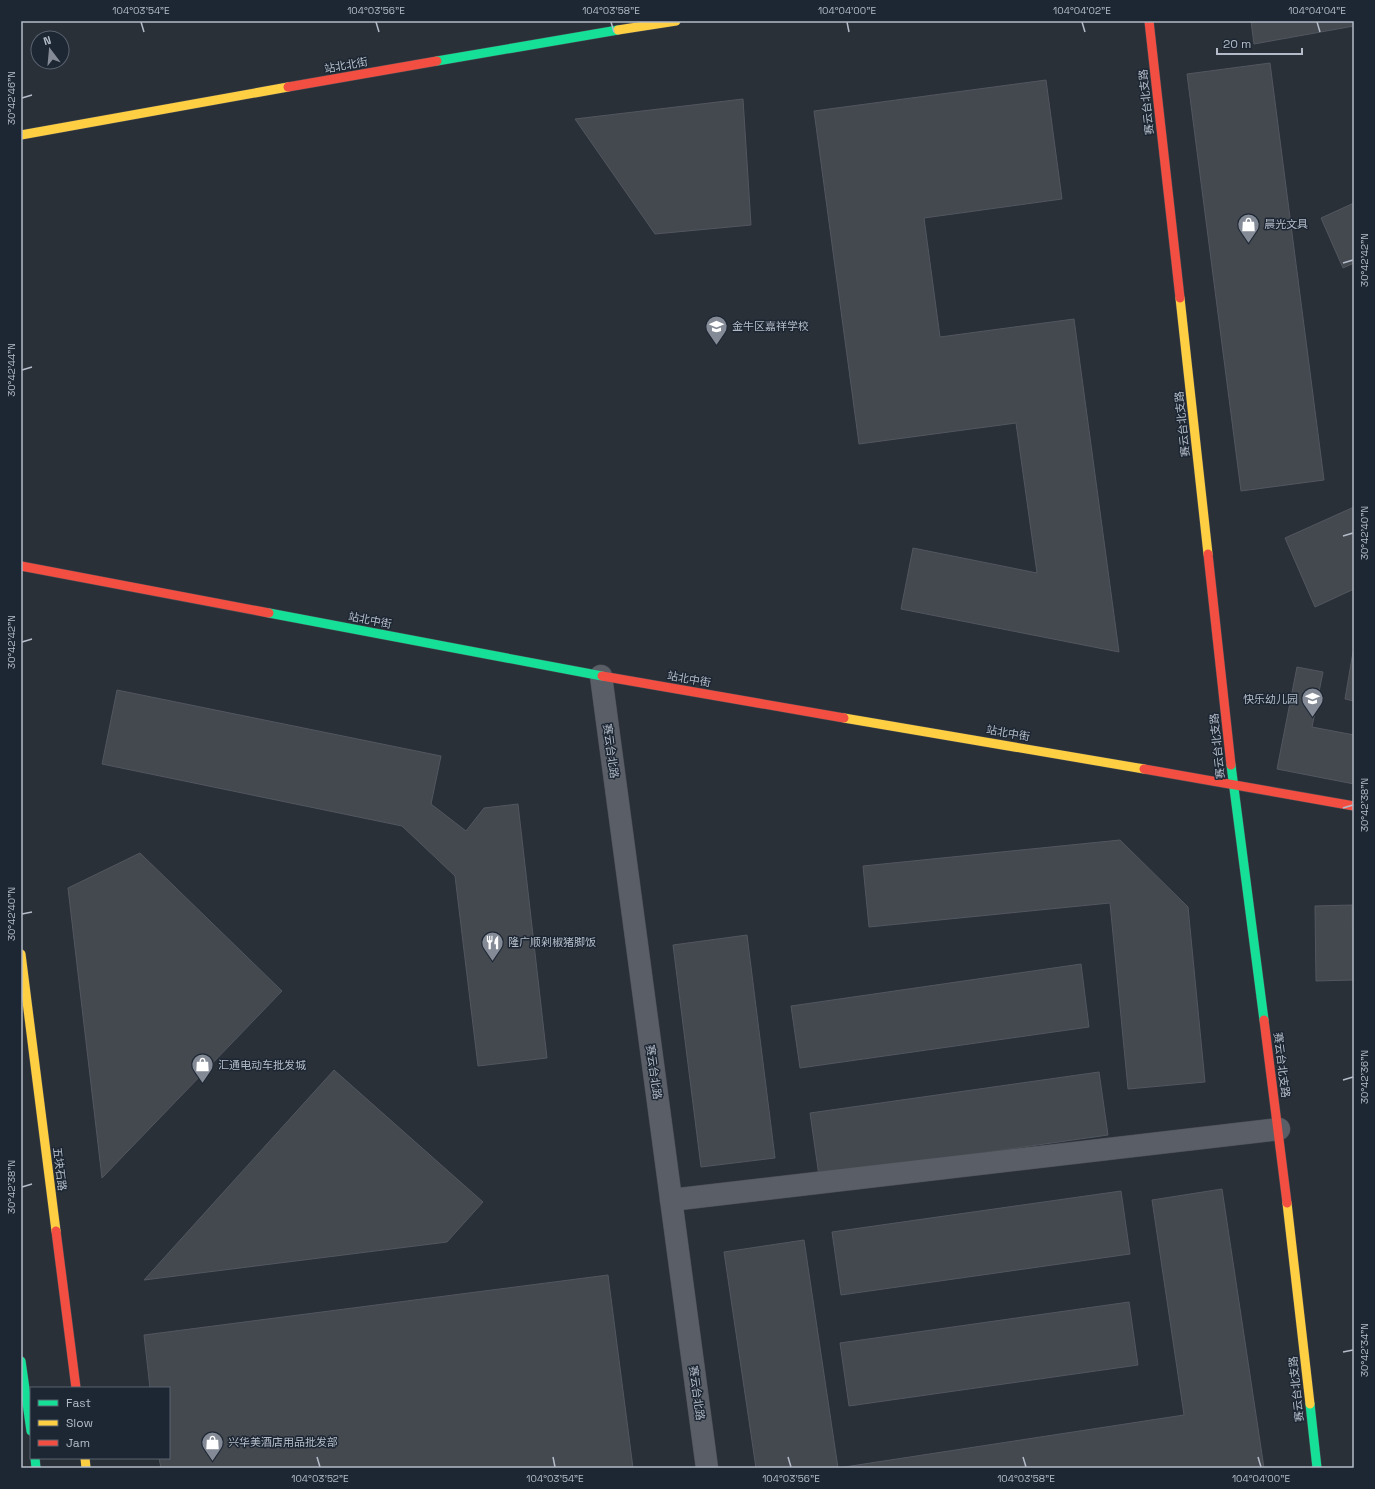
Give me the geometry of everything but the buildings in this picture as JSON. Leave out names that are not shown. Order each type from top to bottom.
[{"type":"street","name":"站北北街","points":[[21,135],[498,50],[676,21]]},
{"type":"street","name":"赛云台北支路","points":[[1149,21],[1233,784],[1279,1130],[1317,1468]]},
{"type":"street","name":"站北中街","points":[[21,566],[601,676],[1354,806]]},
{"type":"street","name":"赛云台北路","points":[[601,676],[707,1468]]},
{"type":"street","name":"五块石路","points":[[21,954],[76,1387]]},
{"type":"street","points":[[671,1200],[1279,1130]]},
{"type":"street","points":[[21,1361],[30,1424]]},
{"type":"traffic: fast","points":[[437,61],[618,30]]},
{"type":"traffic: fast","points":[[269,613],[602,676]]},
{"type":"traffic: fast","points":[[1231,765],[1264,1020]]},
{"type":"traffic: fast","points":[[21,1361],[30,1424]]},
{"type":"traffic: fast","points":[[1310,1404],[1317,1468]]},
{"type":"traffic: fast","points":[[35,1459],[36,1468]]},
{"type":"traffic: slow","points":[[618,30],[676,21]]},
{"type":"traffic: slow","points":[[21,135],[288,87]]},
{"type":"traffic: slow","points":[[1180,298],[1208,554]]},
{"type":"traffic: slow","points":[[844,718],[1144,769]]},
{"type":"traffic: slow","points":[[21,954],[56,1231]]},
{"type":"traffic: slow","points":[[1287,1203],[1310,1404]]},
{"type":"traffic: slow","points":[[85,1459],[86,1468]]},
{"type":"traffic: jam","points":[[1149,21],[1180,298]]},
{"type":"traffic: jam","points":[[288,87],[437,61]]},
{"type":"traffic: jam","points":[[1208,554],[1231,765]]},
{"type":"traffic: jam","points":[[21,566],[269,613]]},
{"type":"traffic: jam","points":[[602,676],[844,718]]},
{"type":"traffic: jam","points":[[1144,769],[1354,806]]},
{"type":"traffic: jam","points":[[1264,1020],[1287,1203]]},
{"type":"traffic: jam","points":[[56,1231],[76,1387]]},
{"type":"place","name":"晨光文具","points":[[1248,244]]},
{"type":"place","name":"金牛区嘉祥学校","points":[[717,346]]},
{"type":"place","name":"快乐幼儿园","points":[[1313,718]]},
{"type":"place","name":"隆广顺剁椒猪脚饭","points":[[492,962]]},
{"type":"place","name":"汇通电动车批发城","points":[[203,1084]]},
{"type":"place","name":"兴华美酒店用品批发部","points":[[212,1462]]}]
